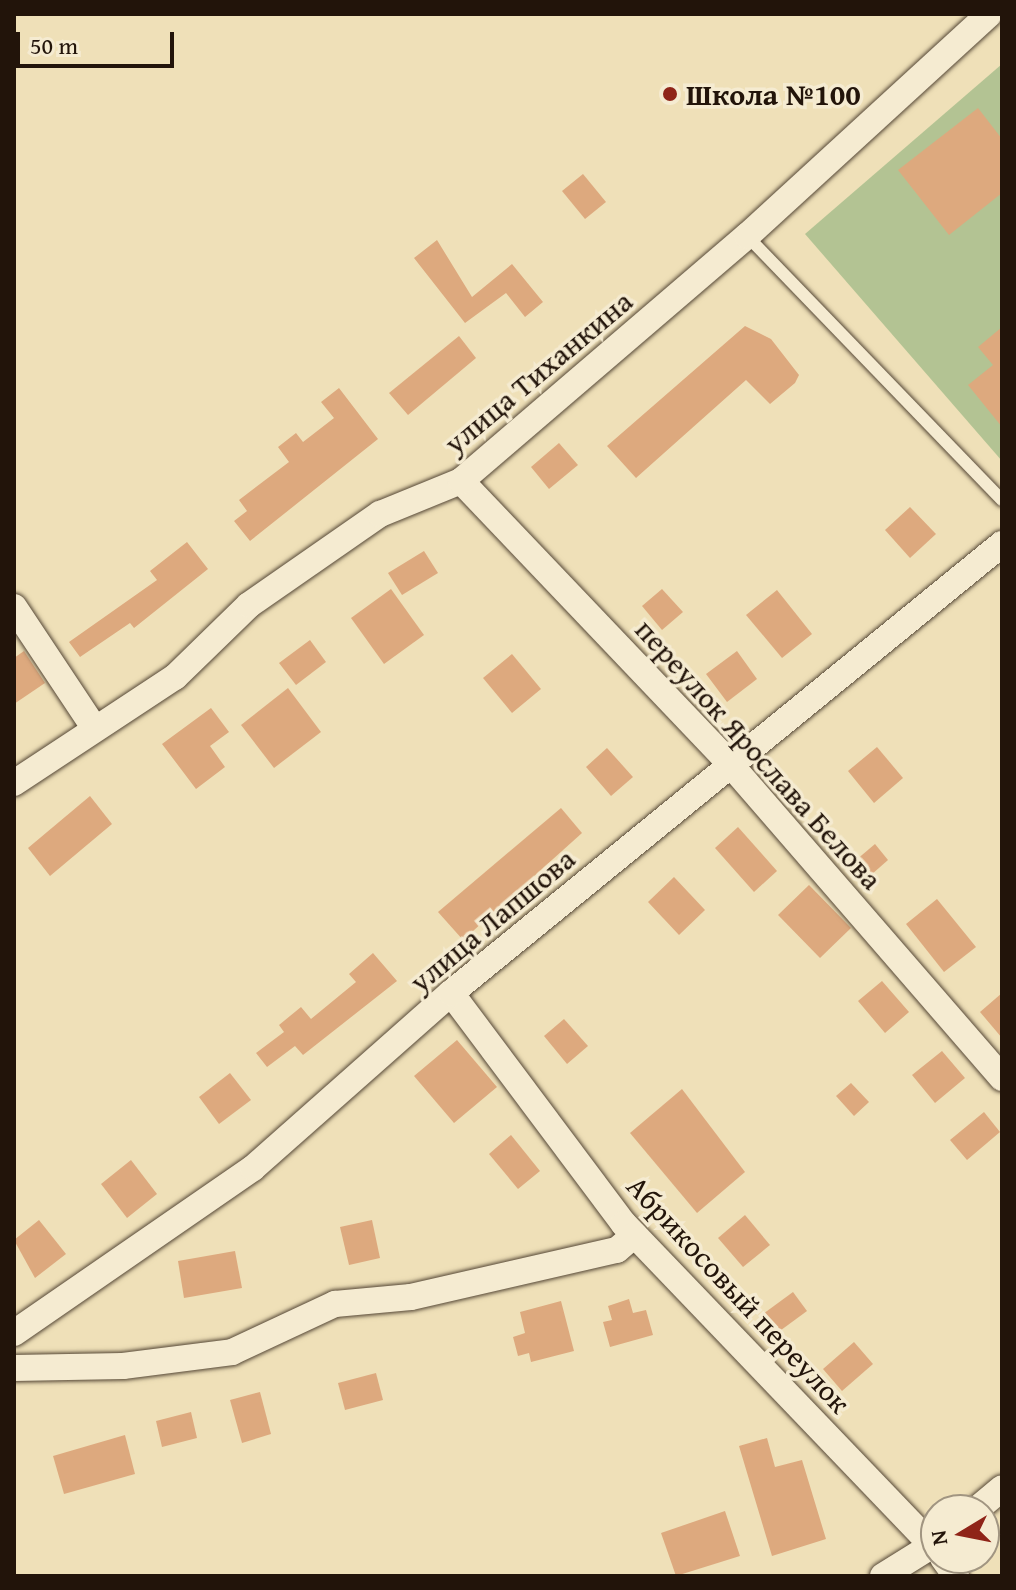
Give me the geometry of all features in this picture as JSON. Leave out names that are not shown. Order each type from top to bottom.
[{"type":"street","name":"улица Тиханкина","points":[[14,783],[175,677],[249,605],[380,514],[461,481],[747,236],[989,14]]},
{"type":"street","name":"переулок Ярослава Белова","points":[[461,481],[731,765],[1002,1078]]},
{"type":"street","name":"улица Лапшова","points":[[14,1333],[242,1177],[451,993],[1002,544]]},
{"type":"street","points":[[14,607],[95,729]]},
{"type":"street","name":"Абрикосовый переулок","points":[[451,993],[634,1235],[920,1531]]},
{"type":"street","points":[[14,1368],[123,1366],[232,1352],[335,1304],[411,1297],[617,1250],[634,1235]]},
{"type":"street","points":[[883,1576],[920,1558]]},
{"type":"lane","points":[[747,236],[1002,500]]},
{"type":"green space","points":[[1002,64],[1002,461],[805,234]]},
{"type":"building","points":[[978,108],[1002,139],[1002,193],[949,235],[898,170]]},
{"type":"building","points":[[583,174],[606,202],[585,219],[562,191]]},
{"type":"building","points":[[437,240],[472,297],[512,264],[543,302],[525,317],[506,293],[465,323],[414,258]]},
{"type":"building","points":[[745,326],[771,339],[799,375],[795,383],[770,404],[746,380],[636,478],[607,446]]},
{"type":"building","points":[[1002,327],[1002,427],[968,385],[993,365],[978,347]]},
{"type":"building","points":[[459,336],[476,358],[408,415],[389,393]]},
{"type":"building","points":[[339,388],[378,439],[250,541],[234,521],[247,511],[239,500],[289,462],[278,447],[296,433],[303,442],[334,418],[321,402]]},
{"type":"building","points":[[559,443],[578,465],[549,489],[531,467]]},
{"type":"building","points":[[910,507],[936,534],[910,558],[885,530]]},
{"type":"building","points":[[187,542],[208,569],[134,628],[130,623],[80,657],[69,642],[157,580],[150,571]]},
{"type":"building","points":[[424,551],[438,573],[402,595],[388,573]]},
{"type":"building","points":[[391,589],[424,635],[384,664],[351,618]]},
{"type":"building","points":[[662,589],[683,612],[662,630],[642,606]]},
{"type":"building","points":[[777,590],[812,634],[782,658],[746,615]]},
{"type":"building","points":[[310,640],[326,662],[296,685],[279,663]]},
{"type":"building","points":[[24,651],[45,683],[14,704],[14,658]]},
{"type":"building","points":[[737,651],[757,679],[727,702],[706,674]]},
{"type":"building","points":[[512,654],[541,689],[512,713],[483,678]]},
{"type":"building","points":[[288,688],[321,732],[274,768],[241,725]]},
{"type":"building","points":[[211,708],[229,732],[210,746],[225,767],[196,789],[162,744]]},
{"type":"building","points":[[877,747],[903,778],[874,803],[848,771]]},
{"type":"building","points":[[607,748],[633,777],[611,796],[586,767]]},
{"type":"building","points":[[90,796],[112,824],[50,876],[28,848]]},
{"type":"building","points":[[561,808],[582,833],[463,940],[438,912]]},
{"type":"building","points":[[738,827],[777,871],[754,892],[715,848]]},
{"type":"building","points":[[875,844],[888,860],[863,882],[849,866]]},
{"type":"building","points":[[674,877],[705,910],[679,935],[648,902]]},
{"type":"building","points":[[809,885],[851,928],[820,958],[778,915]]},
{"type":"building","points":[[937,899],[976,947],[944,972],[906,924]]},
{"type":"building","points":[[373,953],[397,981],[303,1055],[295,1046],[267,1067],[256,1053],[284,1032],[279,1025],[301,1007],[311,1019],[356,982],[349,974]]},
{"type":"building","points":[[882,981],[909,1012],[885,1033],[858,1001]]},
{"type":"building","points":[[1002,993],[1002,1038],[980,1012]]},
{"type":"building","points":[[564,1019],[588,1046],[567,1064],[544,1036]]},
{"type":"building","points":[[457,1040],[497,1087],[454,1123],[414,1076]]},
{"type":"building","points":[[942,1051],[965,1078],[935,1103],[912,1075]]},
{"type":"building","points":[[230,1073],[251,1100],[219,1124],[199,1097]]},
{"type":"building","points":[[851,1083],[869,1102],[854,1116],[836,1096]]},
{"type":"building","points":[[682,1089],[745,1172],[697,1213],[630,1133]]},
{"type":"building","points":[[984,1112],[1000,1132],[967,1160],[950,1140]]},
{"type":"building","points":[[511,1135],[540,1171],[518,1189],[489,1154]]},
{"type":"building","points":[[131,1160],[157,1194],[127,1218],[101,1184]]},
{"type":"building","points":[[745,1215],[770,1245],[743,1267],[718,1238]]},
{"type":"building","points":[[39,1220],[66,1254],[35,1278],[14,1240]]},
{"type":"building","points":[[372,1220],[380,1258],[349,1265],[340,1227]]},
{"type":"building","points":[[235,1251],[242,1288],[184,1298],[178,1261]]},
{"type":"building","points":[[793,1292],[807,1311],[777,1333],[763,1314]]},
{"type":"building","points":[[629,1299],[633,1313],[646,1310],[653,1335],[610,1347],[603,1322],[612,1320],[608,1306]]},
{"type":"building","points":[[561,1301],[574,1351],[531,1362],[529,1353],[518,1356],[513,1337],[525,1333],[520,1312]]},
{"type":"building","points":[[854,1342],[873,1364],[842,1391],[823,1369]]},
{"type":"building","points":[[376,1373],[383,1400],[345,1410],[338,1383]]},
{"type":"building","points":[[260,1392],[271,1434],[242,1443],[230,1400]]},
{"type":"building","points":[[191,1412],[197,1438],[162,1447],[156,1421]]},
{"type":"building","points":[[125,1435],[135,1474],[64,1494],[53,1456]]},
{"type":"building","points":[[767,1438],[775,1467],[802,1460],[826,1539],[772,1556],[739,1446]]},
{"type":"building","points":[[725,1511],[740,1556],[676,1576],[661,1533]]},
{"type":"place","name":"Школа №100","points":[[670,94]]}]
